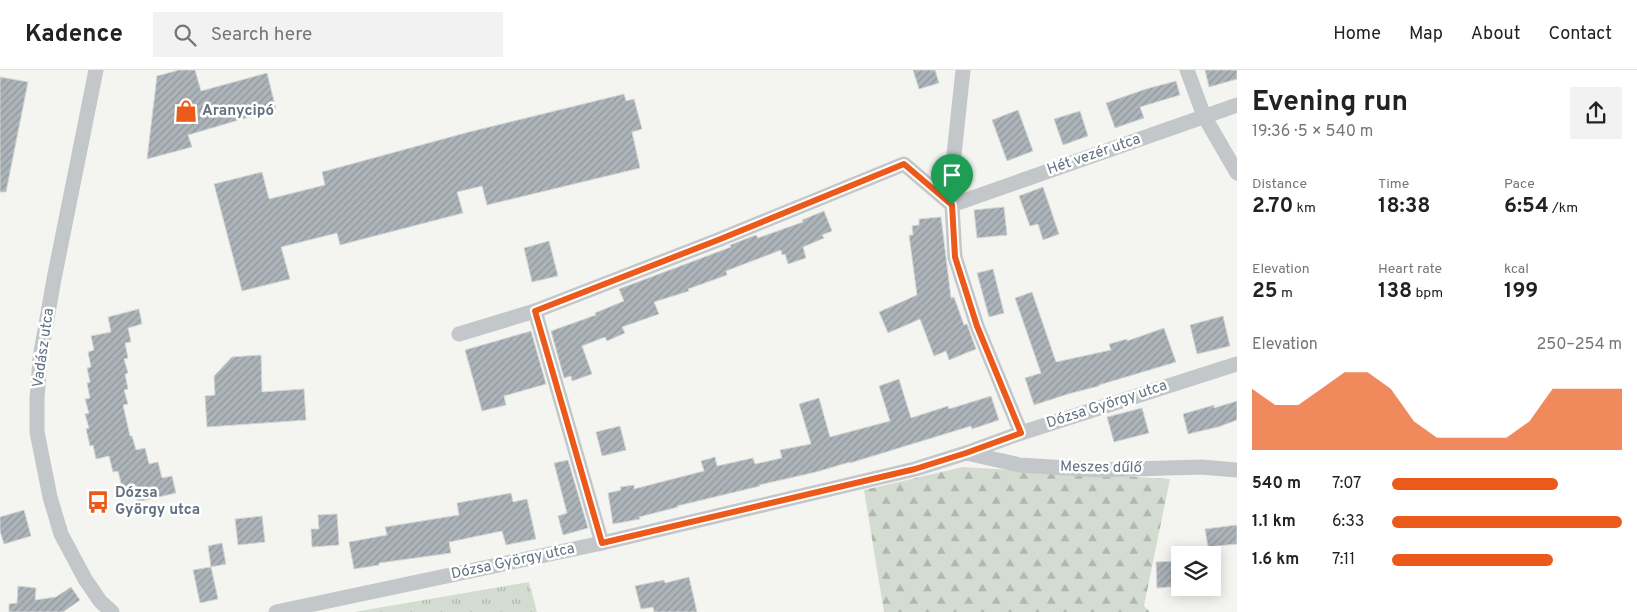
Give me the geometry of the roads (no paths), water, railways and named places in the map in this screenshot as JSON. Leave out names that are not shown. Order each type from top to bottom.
[{"type":"street","name":"Vadász utca","points":[[96,70],[40,358],[37,432],[50,497],[60,534],[85,579],[100,601],[112,612]]},
{"type":"street","points":[[963,70],[952,164],[955,257],[977,326],[1021,433]]},
{"type":"street","points":[[1187,70],[1204,116],[1237,173]]},
{"type":"street","name":"Hét vezér utca","points":[[952,205],[1237,105]]},
{"type":"street","points":[[458,334],[535,311],[718,240],[904,164],[952,205]]},
{"type":"street","points":[[535,311],[602,543]]},
{"type":"street","name":"Dózsa György utca","points":[[276,612],[602,543],[915,469],[1237,364]]},
{"type":"street","name":"Meszes dűlő","points":[[966,453],[1020,465],[1091,470],[1201,468],[1237,470]]},
{"type":"place","name":"Aranycipó","points":[[186,111]]},
{"type":"place","name":"Dózsa György utca","points":[[98,502]]}]
